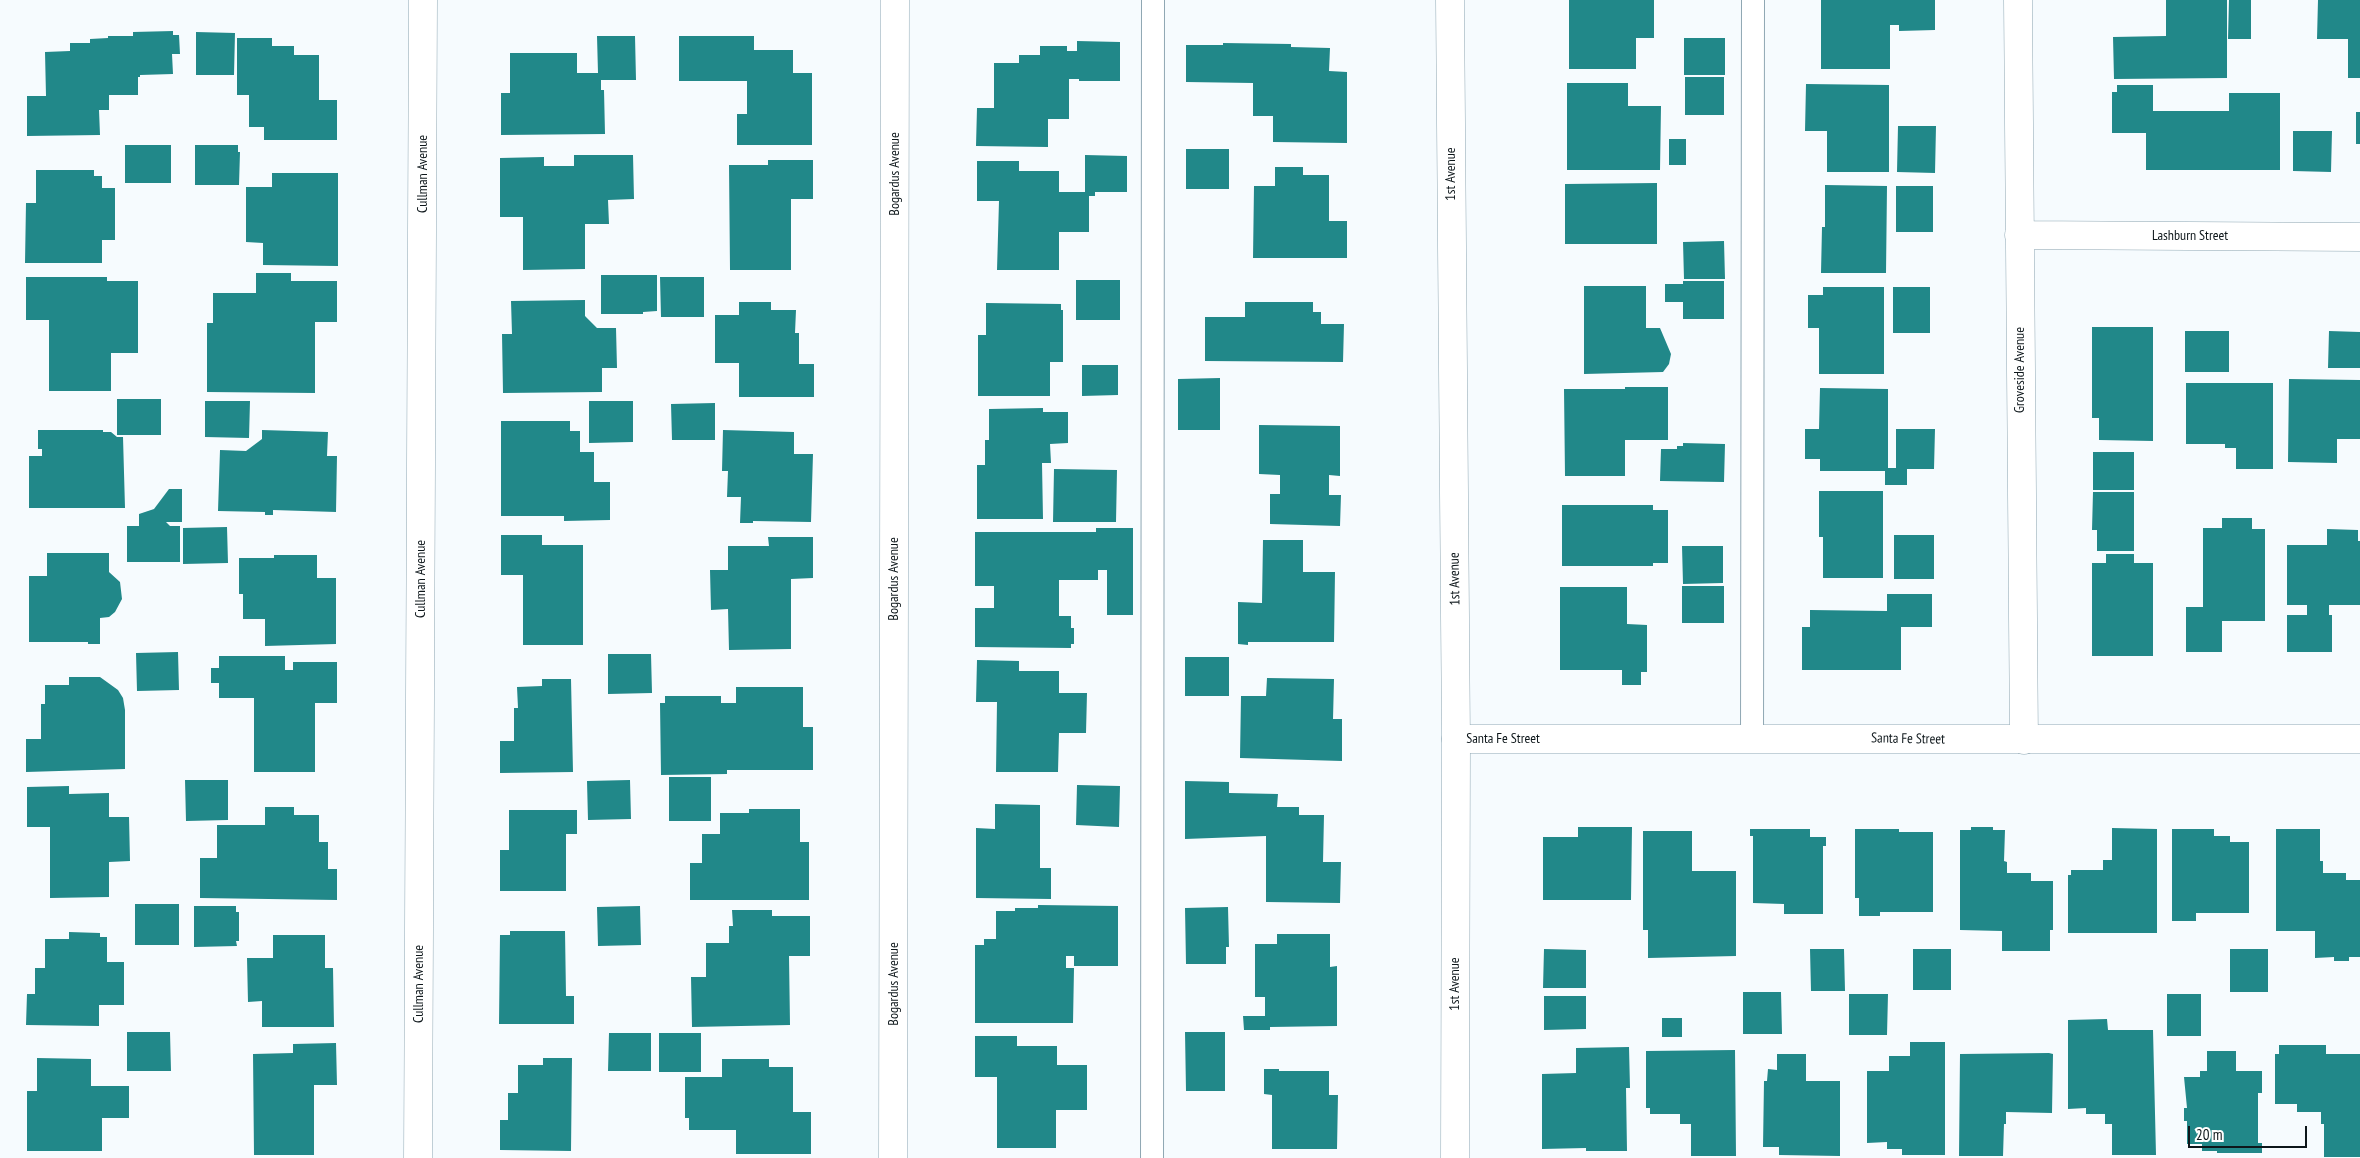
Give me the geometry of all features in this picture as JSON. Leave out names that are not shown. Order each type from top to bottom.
[{"type":"street","name":"Cullman Avenue","points":[[418,1158],[423,0]]},
{"type":"street","name":"Bogardus Avenue","points":[[893,1158],[895,0]]},
{"type":"street","name":"1st Avenue","points":[[1450,0],[1456,739],[1455,1158]]},
{"type":"street","name":"Groveside Avenue","points":[[2018,0],[2024,740]]},
{"type":"street","name":"Lashburn Street","points":[[2019,235],[2360,237]]},
{"type":"street","name":"Santa Fe Street","points":[[1456,739],[1752,737],[2024,740],[2360,739]]},
{"type":"lane","points":[[1152,1158],[1153,0]]},
{"type":"lane","points":[[1752,737],[1753,0]]},
{"type":"building","points":[[1569,0],[1654,0],[1654,38],[1636,38],[1636,69],[1569,69]]},
{"type":"building","points":[[1821,0],[1935,0],[1935,30],[1899,31],[1899,25],[1890,25],[1890,69],[1821,69]]},
{"type":"building","points":[[2166,0],[2227,0],[2227,78],[2114,79],[2113,37],[2166,36]]},
{"type":"building","points":[[2229,0],[2251,0],[2251,39],[2228,39]]},
{"type":"building","points":[[2318,0],[2360,0],[2360,78],[2348,78],[2348,39],[2317,39]]},
{"type":"building","points":[[173,31],[173,35],[179,35],[180,54],[172,54],[173,74],[140,75],[138,77],[138,95],[109,95],[109,110],[99,110],[100,135],[27,136],[27,96],[46,96],[45,52],[70,51],[70,43],[90,43],[90,39],[108,38],[108,36],[133,36],[133,32]]},
{"type":"building","points":[[196,32],[235,33],[234,75],[196,75]]},
{"type":"building","points":[[597,36],[635,36],[636,80],[601,80],[601,90],[604,90],[605,134],[501,135],[501,93],[510,93],[510,53],[577,53],[577,73],[598,73]]},
{"type":"building","points":[[679,36],[754,36],[754,50],[793,50],[793,73],[812,73],[812,145],[737,145],[737,114],[747,114],[747,81],[679,81]]},
{"type":"building","points":[[237,38],[272,38],[272,46],[294,46],[294,55],[319,55],[319,100],[337,100],[337,140],[264,140],[264,127],[249,127],[249,95],[237,95]]},
{"type":"building","points":[[1684,38],[1725,38],[1725,75],[1684,75]]},
{"type":"building","points":[[1077,41],[1120,42],[1120,81],[1079,81],[1079,79],[1069,79],[1069,119],[1048,119],[1048,147],[976,146],[977,108],[994,108],[994,63],[1019,63],[1019,55],[1040,55],[1040,46],[1067,46],[1067,51],[1077,51]]},
{"type":"building","points":[[1223,43],[1291,44],[1291,47],[1330,48],[1329,71],[1347,72],[1347,143],[1273,142],[1273,116],[1253,116],[1253,83],[1186,82],[1186,45],[1223,45]]},
{"type":"building","points":[[1685,77],[1724,77],[1724,115],[1685,115]]},
{"type":"building","points":[[1567,83],[1628,83],[1628,106],[1661,106],[1660,170],[1567,170]]},
{"type":"building","points":[[1806,84],[1889,85],[1889,172],[1827,172],[1827,131],[1805,131]]},
{"type":"building","points":[[2117,85],[2153,85],[2153,111],[2229,111],[2229,93],[2280,93],[2280,170],[2146,170],[2146,133],[2112,133],[2112,92],[2117,92]]},
{"type":"building","points":[[2356,112],[2360,112],[2360,144],[2356,144]]},
{"type":"building","points":[[1898,126],[1936,126],[1935,173],[1897,172]]},
{"type":"building","points":[[2293,131],[2332,131],[2331,172],[2293,171]]},
{"type":"building","points":[[1669,139],[1686,139],[1686,165],[1669,165]]},
{"type":"building","points":[[125,145],[171,145],[171,183],[125,183]]},
{"type":"building","points":[[195,145],[238,145],[238,152],[240,152],[239,185],[195,185]]},
{"type":"building","points":[[1186,149],[1229,149],[1229,189],[1186,189]]},
{"type":"building","points":[[574,155],[633,155],[634,199],[608,200],[609,224],[585,224],[585,269],[523,270],[523,217],[500,217],[500,158],[544,157],[544,166],[574,166]]},
{"type":"building","points":[[1085,155],[1127,156],[1127,192],[1095,192],[1095,196],[1089,196],[1089,232],[1059,232],[1059,270],[997,270],[999,201],[977,201],[977,161],[1019,161],[1019,171],[1059,171],[1059,192],[1085,192]]},
{"type":"building","points":[[768,160],[813,160],[813,199],[791,199],[791,270],[730,270],[729,165],[768,165]]},
{"type":"building","points":[[1275,167],[1303,167],[1303,175],[1329,175],[1329,221],[1347,221],[1347,258],[1253,258],[1254,186],[1275,186]]},
{"type":"building","points":[[36,170],[94,170],[94,176],[102,176],[102,188],[115,188],[115,240],[102,240],[102,263],[25,263],[26,203],[36,203]]},
{"type":"building","points":[[272,173],[338,173],[338,266],[263,265],[263,243],[246,242],[246,187],[272,187]]},
{"type":"building","points":[[1657,183],[1657,244],[1565,244],[1565,184]]},
{"type":"building","points":[[1825,185],[1887,186],[1886,273],[1821,273],[1822,227],[1825,227]]},
{"type":"building","points":[[1896,186],[1933,186],[1933,232],[1896,232]]},
{"type":"building","points":[[1724,241],[1725,279],[1684,279],[1683,242]]},
{"type":"building","points":[[256,273],[291,273],[291,281],[337,281],[337,322],[315,322],[315,393],[207,392],[207,323],[213,323],[213,293],[256,293]]},
{"type":"building","points":[[601,275],[657,275],[657,311],[643,312],[643,314],[601,314]]},
{"type":"building","points":[[26,277],[107,277],[107,281],[138,281],[138,353],[111,353],[111,391],[49,391],[49,320],[26,320]]},
{"type":"building","points":[[660,277],[704,277],[704,317],[661,317]]},
{"type":"building","points":[[1076,280],[1120,280],[1120,320],[1076,320]]},
{"type":"building","points":[[1683,281],[1724,281],[1724,319],[1683,319],[1683,302],[1665,302],[1665,284],[1683,284]]},
{"type":"building","points":[[1584,286],[1646,286],[1646,328],[1660,328],[1671,354],[1669,364],[1663,372],[1584,374]]},
{"type":"building","points":[[1823,287],[1884,287],[1884,374],[1819,374],[1819,328],[1808,328],[1808,295],[1823,295]]},
{"type":"building","points":[[1893,287],[1930,287],[1930,333],[1893,333]]},
{"type":"building","points":[[585,300],[585,316],[597,328],[616,328],[617,368],[602,368],[602,392],[503,393],[502,334],[512,334],[511,301]]},
{"type":"building","points":[[739,302],[771,302],[771,310],[796,310],[795,333],[799,333],[799,364],[814,364],[814,397],[739,397],[739,363],[715,363],[715,315],[739,315]]},
{"type":"building","points":[[1245,302],[1313,302],[1313,312],[1321,312],[1321,324],[1344,324],[1343,362],[1205,361],[1205,317],[1245,317]]},
{"type":"building","points":[[986,303],[1061,304],[1061,310],[1063,310],[1063,362],[1050,362],[1050,396],[978,396],[978,335],[986,335]]},
{"type":"building","points":[[2092,327],[2153,327],[2153,441],[2099,440],[2099,418],[2092,418]]},
{"type":"building","points":[[2185,331],[2229,331],[2229,372],[2185,372]]},
{"type":"building","points":[[2329,331],[2360,332],[2360,368],[2328,368]]},
{"type":"building","points":[[1082,365],[1118,365],[1118,395],[1082,396]]},
{"type":"building","points":[[1220,378],[1220,430],[1178,430],[1178,379]]},
{"type":"building","points":[[2289,379],[2360,380],[2360,439],[2337,439],[2337,463],[2288,462]]},
{"type":"building","points":[[2186,383],[2273,383],[2273,469],[2236,469],[2236,448],[2225,448],[2225,444],[2186,444]]},
{"type":"building","points":[[1625,387],[1668,387],[1668,440],[1625,440],[1625,476],[1565,476],[1564,389],[1625,389]]},
{"type":"building","points":[[1820,388],[1888,389],[1888,468],[1896,468],[1896,429],[1935,429],[1934,469],[1907,469],[1907,485],[1885,485],[1885,471],[1820,471],[1820,459],[1805,459],[1805,429],[1819,429]]},
{"type":"building","points":[[117,399],[161,399],[161,435],[117,435]]},
{"type":"building","points":[[205,401],[250,401],[249,438],[205,437]]},
{"type":"building","points":[[589,401],[633,401],[633,442],[589,443]]},
{"type":"building","points":[[715,403],[715,440],[672,440],[671,404]]},
{"type":"building","points":[[1043,408],[1043,412],[1068,412],[1068,443],[1050,444],[1051,463],[1042,463],[1043,519],[977,519],[977,465],[985,465],[985,440],[989,440],[989,409]]},
{"type":"building","points":[[501,421],[570,421],[570,431],[580,431],[580,452],[594,452],[594,482],[610,482],[610,520],[564,521],[564,516],[501,516]]},
{"type":"building","points":[[1259,425],[1340,426],[1340,476],[1329,475],[1329,495],[1341,495],[1340,526],[1270,524],[1270,494],[1280,494],[1280,475],[1259,474]]},
{"type":"building","points":[[38,430],[103,430],[103,432],[111,432],[117,437],[123,437],[125,508],[29,508],[29,456],[42,456],[42,449],[38,449]]},
{"type":"building","points":[[262,430],[328,432],[327,456],[337,456],[336,512],[273,510],[273,515],[265,515],[265,512],[218,511],[220,450],[246,451],[262,439]]},
{"type":"building","points":[[723,430],[794,432],[794,454],[813,454],[811,522],[753,521],[753,523],[740,523],[741,497],[727,497],[728,471],[722,471]]},
{"type":"building","points":[[1683,443],[1725,444],[1724,482],[1660,481],[1661,449],[1677,449],[1677,446],[1683,446]]},
{"type":"building","points":[[2093,452],[2134,452],[2134,490],[2093,490]]},
{"type":"building","points":[[1054,469],[1117,470],[1116,522],[1053,522]]},
{"type":"building","points":[[169,489],[182,489],[182,522],[166,522],[170,526],[180,526],[180,562],[127,562],[127,526],[139,526],[139,514],[154,509]]},
{"type":"building","points":[[1819,491],[1883,491],[1883,578],[1823,578],[1823,537],[1819,537]]},
{"type":"building","points":[[2093,492],[2134,492],[2134,551],[2097,551],[2097,530],[2092,530]]},
{"type":"building","points":[[1562,505],[1653,505],[1653,510],[1668,510],[1668,563],[1653,563],[1653,566],[1562,566]]},
{"type":"building","points":[[2222,518],[2252,518],[2252,529],[2265,529],[2265,621],[2222,621],[2222,652],[2186,652],[2186,607],[2203,607],[2203,528],[2222,528]]},
{"type":"building","points":[[227,527],[228,563],[183,564],[183,528]]},
{"type":"building","points":[[1096,528],[1133,528],[1133,615],[1107,615],[1107,570],[1098,570],[1098,580],[1059,580],[1059,616],[1071,616],[1071,628],[1074,628],[1074,644],[1071,644],[1071,648],[975,647],[975,608],[994,608],[994,586],[975,586],[975,532],[1096,532]]},
{"type":"building","points":[[2327,529],[2358,530],[2358,541],[2360,541],[2360,605],[2329,605],[2329,615],[2332,615],[2332,652],[2287,652],[2287,615],[2307,615],[2307,605],[2287,605],[2287,545],[2327,545]]},
{"type":"building","points":[[501,535],[542,535],[542,545],[583,545],[583,645],[523,645],[523,575],[501,575]]},
{"type":"building","points":[[1894,535],[1934,535],[1934,579],[1894,579]]},
{"type":"building","points":[[768,537],[813,537],[813,578],[791,579],[791,649],[729,650],[728,609],[711,610],[710,570],[728,570],[728,546],[769,546]]},
{"type":"building","points":[[1263,540],[1303,540],[1303,572],[1335,572],[1334,642],[1248,642],[1248,645],[1238,644],[1238,602],[1262,603]]},
{"type":"building","points":[[1682,546],[1723,546],[1723,583],[1683,584]]},
{"type":"building","points":[[47,553],[109,553],[109,572],[120,582],[122,599],[115,612],[109,617],[100,618],[100,644],[88,644],[88,642],[29,642],[29,576],[47,576]]},
{"type":"building","points":[[2106,554],[2134,554],[2134,563],[2153,563],[2153,656],[2092,656],[2092,563],[2106,563]]},
{"type":"building","points":[[274,555],[317,555],[317,578],[336,578],[336,644],[265,646],[265,619],[243,619],[243,594],[239,594],[239,558],[274,558]]},
{"type":"building","points":[[1682,586],[1724,586],[1724,623],[1682,623]]},
{"type":"building","points":[[1560,587],[1627,587],[1627,624],[1647,625],[1647,672],[1641,672],[1641,685],[1622,685],[1622,670],[1560,670]]},
{"type":"building","points":[[1887,594],[1932,594],[1932,627],[1901,627],[1901,670],[1802,670],[1802,627],[1810,627],[1810,610],[1887,611]]},
{"type":"building","points":[[178,652],[179,690],[137,691],[136,653]]},
{"type":"building","points":[[608,654],[651,654],[652,693],[608,694]]},
{"type":"building","points":[[219,656],[285,656],[285,670],[293,670],[293,662],[337,662],[337,703],[315,703],[315,772],[254,772],[254,698],[219,698],[219,683],[211,683],[211,668],[219,668]]},
{"type":"building","points":[[1185,657],[1229,657],[1229,696],[1185,696]]},
{"type":"building","points":[[977,660],[1019,661],[1019,671],[1059,671],[1059,693],[1087,693],[1086,733],[1059,733],[1058,772],[996,772],[997,702],[976,702]]},
{"type":"building","points":[[69,677],[100,677],[118,690],[123,698],[125,710],[125,769],[26,772],[26,739],[41,739],[41,704],[45,704],[45,685],[69,685]]},
{"type":"building","points":[[1267,678],[1334,679],[1333,719],[1342,719],[1342,761],[1240,758],[1241,696],[1266,696]]},
{"type":"building","points":[[542,679],[571,679],[573,772],[500,773],[500,741],[514,741],[514,708],[518,708],[517,687],[542,686]]},
{"type":"building","points":[[736,687],[803,687],[803,727],[813,727],[813,770],[727,770],[727,774],[661,775],[660,703],[665,703],[665,696],[721,696],[721,703],[736,703]]},
{"type":"building","points":[[669,777],[711,777],[711,821],[669,821]]},
{"type":"building","points":[[185,780],[228,780],[228,820],[186,821]]},
{"type":"building","points":[[630,780],[631,819],[588,820],[587,781]]},
{"type":"building","points":[[1185,781],[1229,782],[1229,793],[1278,794],[1277,807],[1299,807],[1299,815],[1324,815],[1323,862],[1341,862],[1340,903],[1266,902],[1266,836],[1185,839]]},
{"type":"building","points":[[1077,785],[1120,786],[1119,827],[1076,825]]},
{"type":"building","points":[[69,786],[69,794],[109,793],[109,817],[129,817],[130,861],[109,862],[109,897],[50,898],[50,827],[27,827],[27,787]]},
{"type":"building","points":[[995,804],[1040,805],[1040,868],[1051,868],[1051,899],[976,898],[976,828],[995,829]]},
{"type":"building","points":[[265,807],[294,807],[294,815],[319,815],[319,842],[328,842],[328,869],[337,869],[337,900],[200,898],[200,858],[217,858],[217,825],[265,825]]},
{"type":"building","points":[[749,809],[800,809],[800,842],[809,842],[809,900],[690,900],[690,863],[702,863],[702,834],[720,834],[720,813],[749,813]]},
{"type":"building","points":[[509,810],[577,810],[577,834],[566,834],[566,891],[500,891],[500,850],[509,850]]},
{"type":"building","points":[[1578,827],[1632,827],[1631,900],[1543,900],[1543,837],[1578,837]]},
{"type":"building","points":[[1971,827],[1993,827],[1993,830],[2005,830],[2004,861],[2007,862],[2007,873],[2031,873],[2031,881],[2053,881],[2053,930],[2050,930],[2050,951],[2002,951],[2002,931],[1960,930],[1960,830],[1971,830]]},
{"type":"building","points":[[2112,828],[2157,829],[2157,933],[2068,933],[2068,875],[2071,875],[2071,870],[2103,870],[2103,860],[2112,860]]},
{"type":"building","points":[[1750,829],[1810,829],[1810,837],[1826,837],[1826,846],[1823,846],[1823,914],[1784,914],[1784,904],[1753,903],[1753,836],[1750,836]]},
{"type":"building","points":[[1855,829],[1899,829],[1899,832],[1933,832],[1933,912],[1880,912],[1880,916],[1859,916],[1859,898],[1855,898]]},
{"type":"building","points":[[2172,829],[2214,829],[2214,836],[2230,836],[2230,842],[2249,842],[2249,913],[2196,913],[2196,921],[2172,921]]},
{"type":"building","points":[[2276,829],[2320,829],[2320,861],[2323,861],[2323,873],[2346,873],[2346,880],[2360,880],[2360,957],[2349,957],[2349,961],[2334,961],[2334,957],[2315,958],[2315,931],[2276,931]]},
{"type":"building","points":[[1643,831],[1692,831],[1692,871],[1736,871],[1736,956],[1648,958],[1648,930],[1643,930]]},
{"type":"building","points":[[135,904],[179,904],[179,945],[135,945]]},
{"type":"building","points":[[1038,905],[1118,906],[1118,966],[1074,966],[1074,956],[1066,956],[1066,968],[1074,968],[1073,1023],[975,1023],[975,945],[984,945],[984,939],[996,939],[996,911],[1015,911],[1015,908],[1038,908]]},
{"type":"building","points":[[194,906],[236,906],[236,912],[239,912],[239,941],[236,941],[237,946],[194,947]]},
{"type":"building","points":[[640,906],[641,945],[598,946],[597,907]]},
{"type":"building","points":[[1228,907],[1229,947],[1226,947],[1226,964],[1186,964],[1185,908]]},
{"type":"building","points":[[732,910],[772,910],[772,916],[810,916],[810,956],[789,956],[790,1025],[692,1027],[691,977],[706,977],[706,943],[729,943],[729,926],[733,926]]},
{"type":"building","points":[[510,931],[565,931],[566,996],[574,996],[574,1024],[499,1024],[500,935],[510,935]]},
{"type":"building","points":[[69,932],[100,933],[100,937],[107,937],[107,962],[124,962],[124,1005],[99,1005],[99,1026],[26,1025],[27,994],[35,994],[35,968],[45,968],[45,939],[69,939]]},
{"type":"building","points":[[1277,934],[1330,934],[1330,967],[1337,966],[1337,1026],[1270,1027],[1270,1030],[1244,1030],[1243,1016],[1265,1016],[1265,997],[1255,997],[1255,944],[1277,944]]},
{"type":"building","points":[[273,935],[325,935],[325,968],[333,968],[334,1027],[262,1027],[262,1001],[248,1002],[247,958],[273,958]]},
{"type":"building","points":[[1544,949],[1586,950],[1586,988],[1543,988]]},
{"type":"building","points":[[1810,949],[1844,949],[1845,991],[1811,991]]},
{"type":"building","points":[[1913,949],[1951,949],[1951,990],[1913,990]]},
{"type":"building","points":[[2230,949],[2268,949],[2268,992],[2230,992]]},
{"type":"building","points":[[1743,992],[1781,992],[1782,1034],[1743,1034]]},
{"type":"building","points":[[1849,994],[1888,994],[1887,1035],[1849,1035]]},
{"type":"building","points":[[2167,994],[2201,994],[2201,1036],[2167,1036]]},
{"type":"building","points":[[1544,996],[1586,996],[1586,1029],[1544,1030]]},
{"type":"building","points":[[1662,1018],[1682,1018],[1682,1037],[1662,1037]]},
{"type":"building","points":[[2107,1019],[2108,1030],[2153,1030],[2156,1155],[2112,1155],[2112,1124],[2105,1124],[2105,1114],[2086,1114],[2086,1108],[2068,1109],[2068,1020]]},
{"type":"building","points":[[127,1032],[170,1032],[171,1071],[127,1071]]},
{"type":"building","points":[[1185,1032],[1225,1032],[1225,1091],[1186,1091]]},
{"type":"building","points":[[609,1033],[651,1033],[651,1071],[608,1071]]},
{"type":"building","points":[[659,1033],[701,1033],[701,1072],[659,1072]]},
{"type":"building","points":[[975,1036],[1017,1036],[1017,1046],[1057,1046],[1057,1065],[1087,1065],[1087,1110],[1056,1110],[1056,1148],[997,1148],[997,1077],[975,1077]]},
{"type":"building","points":[[1910,1042],[1945,1042],[1945,1155],[1902,1155],[1902,1149],[1887,1149],[1887,1142],[1867,1143],[1867,1071],[1889,1071],[1889,1056],[1910,1056]]},
{"type":"building","points":[[336,1043],[337,1085],[314,1085],[314,1155],[254,1155],[253,1054],[293,1053],[293,1044]]},
{"type":"building","points":[[2279,1045],[2326,1045],[2326,1054],[2360,1054],[2360,1157],[2324,1157],[2324,1124],[2321,1124],[2321,1112],[2297,1112],[2297,1104],[2275,1104],[2275,1054],[2279,1054]]},
{"type":"building","points":[[1629,1047],[1630,1088],[1626,1088],[1627,1151],[1586,1151],[1586,1148],[1542,1149],[1542,1074],[1576,1073],[1576,1048]]},
{"type":"building","points":[[1735,1050],[1736,1156],[1691,1156],[1691,1124],[1680,1124],[1680,1114],[1650,1114],[1650,1108],[1646,1108],[1646,1051]]},
{"type":"building","points":[[2207,1051],[2236,1051],[2236,1071],[2262,1071],[2262,1093],[2258,1093],[2258,1143],[2262,1143],[2262,1153],[2217,1153],[2217,1151],[2202,1151],[2202,1144],[2187,1144],[2187,1121],[2184,1121],[2184,1108],[2187,1108],[2184,1077],[2200,1077],[2200,1071],[2207,1071]]},
{"type":"building","points":[[1777,1054],[1806,1054],[1806,1081],[1840,1081],[1840,1156],[1779,1155],[1779,1147],[1763,1147],[1764,1081],[1767,1081],[1768,1069],[1777,1070]]},
{"type":"building","points":[[1960,1054],[2053,1054],[2052,1113],[2006,1112],[2003,1156],[1959,1156]]},
{"type":"building","points":[[37,1058],[91,1059],[91,1086],[129,1086],[129,1118],[102,1118],[102,1151],[27,1151],[27,1091],[37,1091]]},
{"type":"building","points":[[543,1058],[572,1058],[571,1151],[500,1150],[500,1120],[508,1120],[508,1093],[518,1093],[518,1065],[543,1065]]},
{"type":"building","points":[[722,1059],[769,1059],[769,1067],[793,1067],[793,1112],[811,1112],[811,1154],[736,1154],[736,1130],[689,1130],[689,1118],[685,1118],[685,1077],[722,1077]]},
{"type":"building","points":[[1264,1069],[1279,1069],[1279,1071],[1329,1071],[1329,1095],[1338,1095],[1337,1149],[1272,1149],[1272,1095],[1264,1094]]}]
